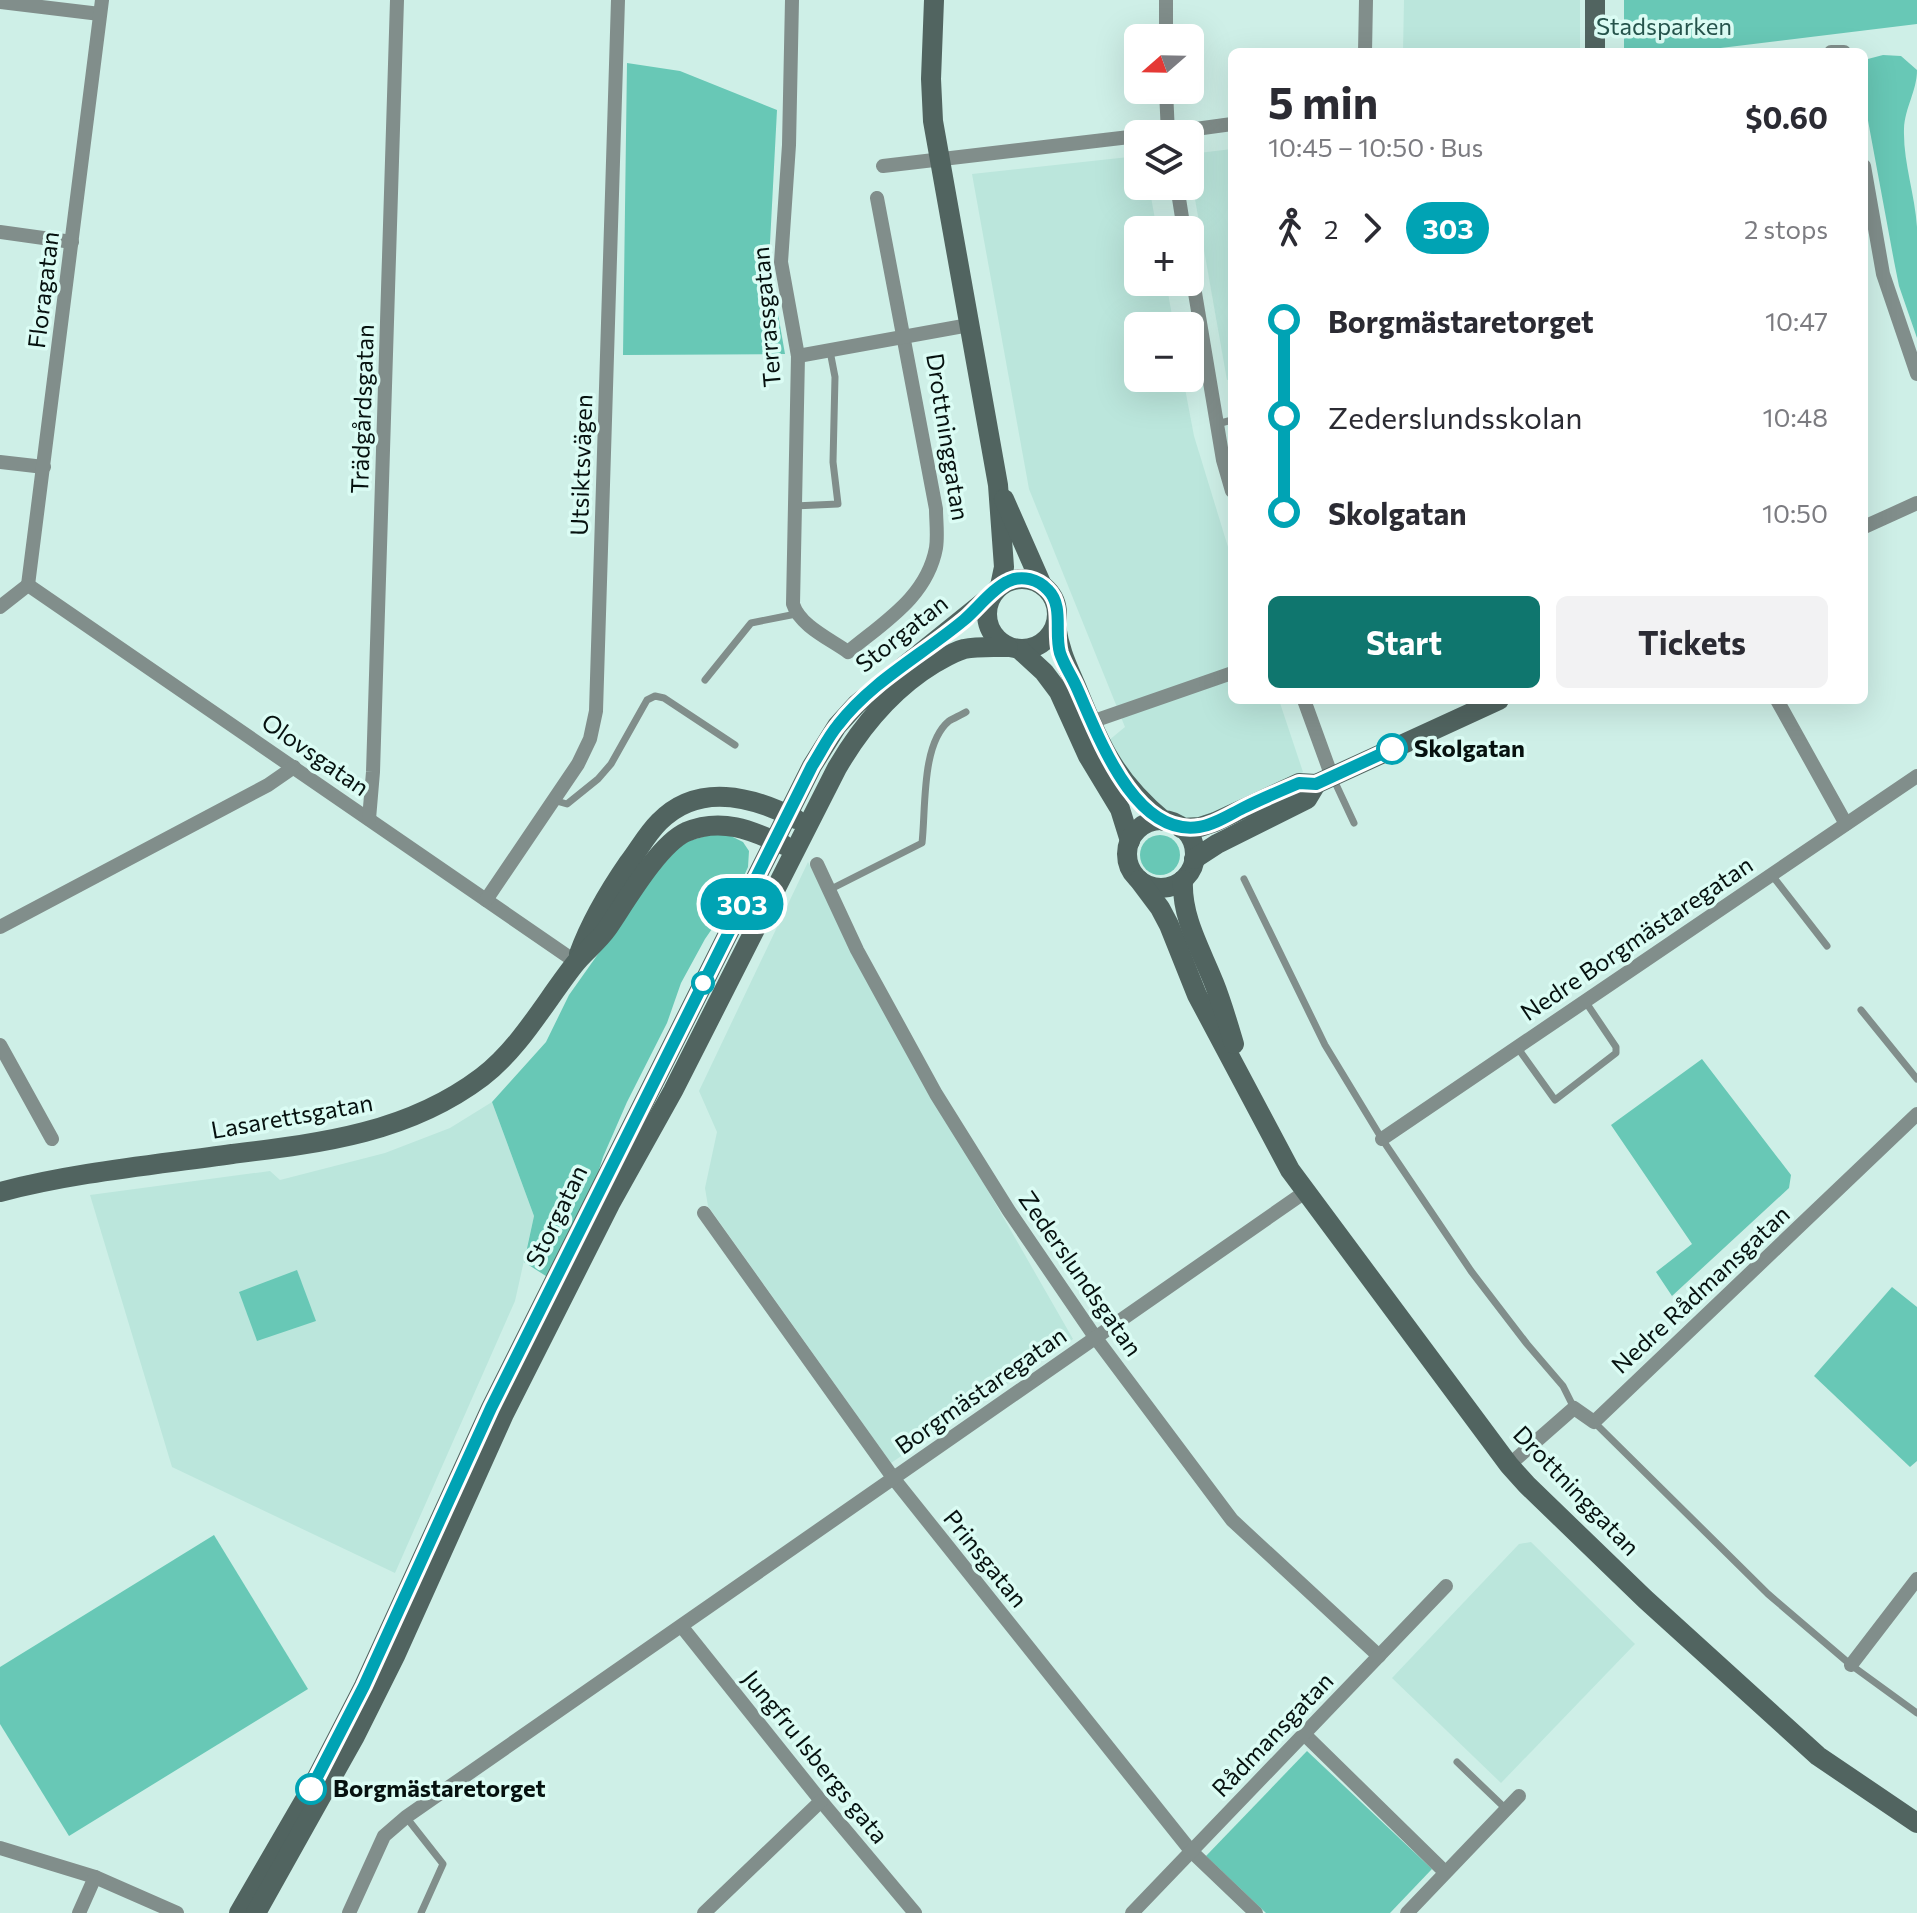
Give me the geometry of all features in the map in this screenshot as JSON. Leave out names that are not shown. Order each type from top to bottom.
[{"type":"main road","name":"Drottninggatan","points":[[934,0],[933,121],[998,485],[1004,567],[995,591]]},
{"type":"main road","points":[[1595,0],[1595,48]]},
{"type":"main road","name":"Drottninggatan","points":[[998,485],[1041,583]]},
{"type":"main road","points":[[1024,578],[1041,583],[1054,598],[1057,607],[1059,650],[1114,768],[1127,787],[1192,841],[1192,867],[1183,880],[1172,887],[1149,887],[1139,880],[1127,861],[1130,841],[1120,809],[1088,756],[1059,692],[1044,672],[992,634],[988,625],[986,615],[995,591],[1007,581],[1024,578]]},
{"type":"main road","name":"Storgatan","points":[[239,1913],[301,1807],[364,1686],[491,1408],[787,814],[837,726],[857,704],[995,591]]},
{"type":"main road","points":[[1014,648],[1041,644],[1056,626]]},
{"type":"main road","name":"Storgatan","points":[[256,1913],[362,1723],[504,1414],[610,1204],[673,1091],[794,850],[857,734],[905,684],[953,653],[980,647],[1014,648]]},
{"type":"main road","points":[[1130,841],[1143,825],[1200,827],[1215,822],[1299,783],[1324,780],[1490,704]]},
{"type":"main road","points":[[1194,859],[1217,844],[1307,799],[1324,780]]},
{"type":"main road","name":"Lasarettsgatan","points":[[576,962],[589,926],[624,869],[659,822],[672,811],[702,798],[719,796],[758,801],[807,825]]},
{"type":"main road","name":"Lasarettsgatan","points":[[0,1192],[64,1177],[335,1140],[394,1125],[431,1109],[485,1075],[509,1052],[576,962],[602,937],[663,849],[677,837],[688,831],[724,824],[774,840],[794,850]]},
{"type":"main road","name":"Drottninggatan","points":[[1139,880],[1160,908],[1197,995],[1290,1170],[1509,1465],[1645,1599],[1818,1756],[1917,1823]]},
{"type":"main road","name":"Drottninggatan","points":[[1183,880],[1182,896],[1187,917],[1216,987],[1247,1086]]},
{"type":"street","name":"Trädgårdsgatan","points":[[369,819],[374,756],[397,0]]},
{"type":"street","name":"Utsiktsvägen","points":[[486,900],[578,764],[590,739],[598,695],[618,0]]},
{"type":"street","name":"Terrassgatan","points":[[792,0],[789,145],[781,262],[798,356],[792,593],[796,614]]},
{"type":"street","points":[[1166,0],[1166,24]]},
{"type":"street","points":[[1365,48],[1366,0]]},
{"type":"street","points":[[0,2],[101,7]]},
{"type":"street","name":"Floragatan","points":[[28,585],[101,7]]},
{"type":"street","points":[[1204,128],[1228,125]]},
{"type":"street","points":[[883,166],[1124,138]]},
{"type":"street","points":[[1868,189],[1883,274],[1917,374]]},
{"type":"street","name":"Drottninggatan","points":[[796,614],[848,652],[915,596],[930,571],[937,545],[936,509],[877,198]]},
{"type":"street","points":[[0,232],[72,242]]},
{"type":"street","points":[[1196,296],[1212,391],[1224,422],[1228,459]]},
{"type":"street","points":[[798,356],[969,325]]},
{"type":"street","points":[[0,462],[44,467]]},
{"type":"street","points":[[1868,525],[1917,503]]},
{"type":"street","name":"Olovsgatan","points":[[28,585],[576,962]]},
{"type":"street","points":[[0,607],[28,585]]},
{"type":"street","points":[[1091,722],[1228,674]]},
{"type":"street","points":[[1305,704],[1324,780]]},
{"type":"street","points":[[1779,704],[1846,824]]},
{"type":"street","points":[[0,927],[268,785],[294,767]]},
{"type":"street","name":"Nedre Borgmästaregatan","points":[[1382,1139],[1917,776]]},
{"type":"street","name":"Zederslundsgatan","points":[[817,864],[857,950],[936,1094],[1003,1202],[1095,1337],[1232,1520],[1379,1656]]},
{"type":"street","points":[[0,1045],[52,1139]]},
{"type":"street","name":"Nedre Rådmansgatan","points":[[1594,1422],[1917,1114]]},
{"type":"street","name":"Borgmästaregatan","points":[[682,1627],[1305,1192]]},
{"type":"street","name":"Prinsgatan","points":[[704,1213],[894,1479],[1191,1851],[1256,1913]]},
{"type":"street","points":[[1509,1465],[1574,1408],[1594,1422]]},
{"type":"street","points":[[1851,1665],[1917,1579]]},
{"type":"street","name":"Rådmansgatan","points":[[1132,1913],[1446,1586]]},
{"type":"street","points":[[349,1913],[384,1836],[406,1817],[682,1627]]},
{"type":"street","name":"Jungfru Isbergs gata","points":[[682,1627],[915,1913]]},
{"type":"street","points":[[1304,1734],[1445,1872]]},
{"type":"street","points":[[1407,1913],[1519,1796]]},
{"type":"street","points":[[704,1913],[821,1801]]},
{"type":"street","points":[[0,1848],[95,1877],[177,1913]]},
{"type":"street","points":[[79,1913],[95,1877]]},
{"type":"lane","points":[[794,506],[838,504],[833,462],[835,377],[830,350]]},
{"type":"lane","points":[[705,680],[751,623],[796,614]]},
{"type":"lane","points":[[553,800],[567,804],[598,779],[611,764],[647,700],[655,696],[664,698],[735,745]]},
{"type":"lane","points":[[829,890],[922,843],[928,755],[949,721],[966,712]]},
{"type":"lane","points":[[1324,780],[1354,823]]},
{"type":"lane","points":[[1771,874],[1827,946]]},
{"type":"lane","points":[[1244,879],[1325,1045],[1382,1139],[1471,1271],[1563,1386],[1574,1408]]},
{"type":"lane","points":[[1517,1047],[1555,1100],[1616,1053],[1616,1047],[1585,1001]]},
{"type":"lane","points":[[1861,1010],[1917,1079]]},
{"type":"lane","points":[[1594,1422],[1768,1594],[1851,1665],[1917,1713]]},
{"type":"lane","points":[[1457,1762],[1506,1809]]},
{"type":"lane","points":[[406,1817],[443,1864],[421,1913]]},
{"type":"shaded area","points":[[1404,0],[1580,0],[1580,48],[1403,48]]},
{"type":"shaded area","points":[[1228,149],[1227,380],[1204,250],[1204,216],[1198,216],[1195,200],[1204,200],[1204,152]]},
{"type":"shaded area","points":[[1124,158],[1124,200],[1152,200],[1154,216],[1124,216],[1124,296],[1169,296],[1171,312],[1124,312],[1124,392],[1186,392],[1194,436],[1228,547],[1228,704],[1280,704],[1303,772],[1211,817],[1185,819],[1160,807],[1138,789],[1108,741],[1125,727],[1029,489],[972,174]]},
{"type":"shaded area","points":[[808,862],[924,1079],[1073,1339],[891,1463],[708,1206],[705,1188],[717,1132],[699,1091]]},
{"type":"shaded area","points":[[492,1102],[534,1216],[515,1301],[395,1573],[172,1467],[90,1195],[270,1171],[280,1180],[385,1153],[450,1128]]},
{"type":"shaded area","points":[[1531,1542],[1635,1644],[1501,1783],[1392,1678],[1519,1544]]},
{"type":"green space","name":"Stadsparken","points":[[1624,0],[1917,0],[1917,24],[1721,48],[1624,48]]},
{"type":"green space","points":[[1883,55],[1901,56],[1917,70],[1904,129],[1917,227],[1917,338],[1899,286],[1868,120],[1868,59]]},
{"type":"green space","points":[[627,63],[680,71],[777,110],[769,262],[785,354],[623,355]]},
{"type":"green space","points":[[716,833],[743,842],[749,851],[748,867],[736,894],[705,939],[681,983],[667,1023],[627,1102],[594,1186],[549,1278],[524,1262],[534,1216],[492,1102],[546,1042],[569,995],[654,875],[678,848],[689,841]]},
{"type":"green space","points":[[1160,835],[1174,841],[1180,855],[1174,869],[1160,875],[1146,869],[1140,855],[1146,841]]},
{"type":"green space","points":[[1702,1059],[1791,1175],[1789,1188],[1672,1296],[1656,1272],[1692,1244],[1611,1125]]},
{"type":"green space","points":[[297,1270],[316,1321],[257,1341],[239,1292]]},
{"type":"green space","points":[[1892,1287],[1917,1307],[1917,1461],[1910,1467],[1814,1376]]},
{"type":"green space","points":[[214,1535],[308,1689],[69,1836],[0,1724],[0,1667]]},
{"type":"green space","points":[[1307,1751],[1432,1869],[1390,1913],[1266,1913],[1206,1856]]},
{"type":"bus line","name":"303","points":[[311,1789],[364,1686],[484,1423],[610,1165],[812,766],[837,726],[857,704],[964,620],[1000,586],[1007,581],[1024,578],[1041,583],[1054,598],[1059,650],[1114,768],[1143,804],[1164,821],[1181,828],[1200,827],[1299,783],[1316,784],[1392,749]]},
{"type":"place","name":"Skolgatan","points":[[1392,749]]},
{"type":"place","name":"Borgmästaretorget","points":[[311,1789]]}]
